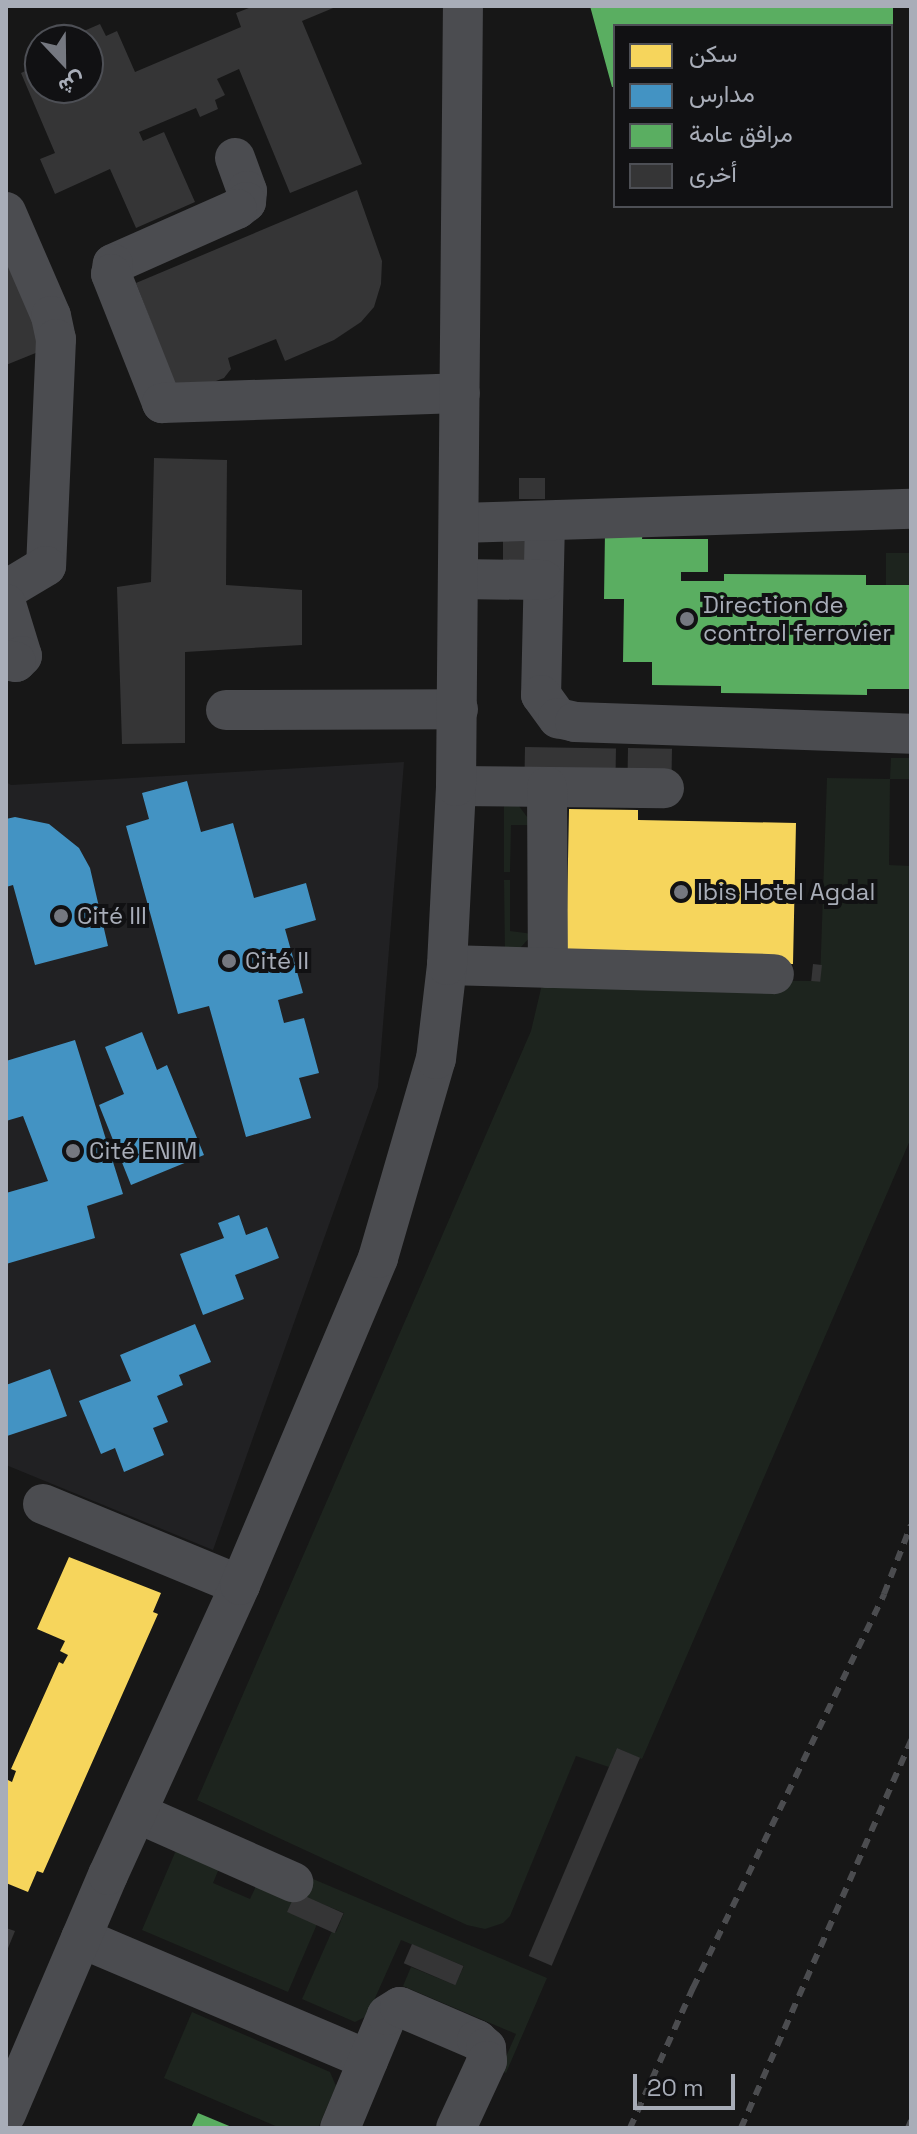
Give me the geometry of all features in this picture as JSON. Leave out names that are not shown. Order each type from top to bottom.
[{"type":"street","points":[[6,2114],[81,1938],[240,1585],[378,1258],[436,1059],[447,965],[458,709],[463,6]]},
{"type":"street","points":[[235,158],[247,191],[246,202],[113,264],[111,274],[162,403],[460,393]]},
{"type":"street","points":[[6,212],[51,316],[56,339],[46,566],[6,590]]},
{"type":"street","points":[[459,523],[911,509]]},
{"type":"street","points":[[545,521],[541,695],[558,718],[575,722],[911,734]]},
{"type":"street","points":[[458,579],[543,580]]},
{"type":"street","points":[[6,604],[22,656],[16,662],[6,660]]},
{"type":"street","points":[[226,710],[458,709]]},
{"type":"street","points":[[456,786],[664,788]]},
{"type":"street","points":[[547,787],[548,968]]},
{"type":"street","points":[[447,965],[774,974]]},
{"type":"street","points":[[43,1504],[240,1585]]},
{"type":"street","points":[[137,1813],[293,1882]]},
{"type":"street","points":[[81,1938],[368,2060]]},
{"type":"street","points":[[340,2128],[387,2015],[400,2007],[482,2043],[487,2061],[456,2128]]},
{"type":"shaded area","points":[[886,553],[911,553],[911,585],[886,585]]},
{"type":"shaded area","points":[[891,758],[911,758],[911,779],[890,779]]},
{"type":"shaded area","points":[[404,762],[378,1087],[213,1550],[6,1465],[6,782],[11,785]]},
{"type":"shaded area","points":[[827,778],[890,779],[889,865],[911,866],[911,1138],[642,1759],[617,1748],[609,1767],[576,1756],[510,1916],[503,1923],[485,1929],[467,1925],[197,1800],[531,1031],[543,980],[820,981]]},
{"type":"shaded area","points":[[504,801],[519,806],[533,825],[511,825],[510,872],[504,872]]},
{"type":"shaded area","points":[[504,880],[510,880],[510,931],[533,934],[521,947],[505,956]]},
{"type":"shaded area","points":[[177,1848],[220,1866],[213,1883],[250,1899],[258,1882],[294,1897],[288,1912],[317,1924],[288,1992],[142,1930]]},
{"type":"shaded area","points":[[306,1876],[547,1978],[506,2073],[500,2070],[516,2034],[403,1986],[411,1967],[455,1985],[464,1966],[401,1940],[367,2016],[355,2022],[302,1999],[332,1931],[336,1932],[344,1913],[299,1894]]},
{"type":"shaded area","points":[[192,2012],[330,2072],[336,2086],[318,2128],[280,2128],[164,2078]]},
{"type":"building: سكن","name":"Ibis Hotel Agdal","points":[[569,809],[638,810],[638,820],[796,823],[793,964],[566,961]]},
{"type":"building: سكن","points":[[69,1557],[161,1593],[153,1612],[158,1614],[43,1873],[37,1871],[28,1892],[6,1883],[6,1779],[12,1782],[16,1771],[11,1769],[59,1662],[63,1664],[68,1655],[60,1651],[65,1641],[37,1629]]},
{"type":"building: مدارس","name":"Cité II","points":[[187,781],[201,832],[233,823],[254,898],[306,883],[316,920],[285,929],[303,993],[278,1000],[284,1023],[304,1018],[319,1073],[299,1078],[311,1118],[246,1137],[209,1006],[178,1014],[126,826],[149,819],[142,793]]},
{"type":"building: مدارس","name":"Cité III","points":[[15,817],[49,824],[79,848],[90,868],[108,946],[35,965],[13,885],[6,887],[6,819]]},
{"type":"building: مدارس","points":[[142,1032],[157,1070],[167,1065],[204,1155],[131,1185],[99,1105],[124,1094],[105,1047]]},
{"type":"building: مدارس","name":"Cité ENIM","points":[[75,1040],[123,1194],[87,1206],[95,1238],[6,1264],[6,1193],[48,1181],[23,1116],[6,1121],[6,1061]]},
{"type":"building: مدارس","points":[[239,1215],[246,1235],[267,1227],[279,1258],[235,1275],[244,1299],[203,1315],[180,1254],[224,1238],[218,1223]]},
{"type":"building: مدارس","points":[[195,1324],[211,1362],[179,1375],[183,1385],[157,1396],[168,1422],[153,1428],[164,1455],[124,1472],[115,1448],[101,1454],[79,1401],[131,1381],[120,1355]]},
{"type":"building: مدارس","points":[[50,1369],[67,1416],[7,1436],[6,1385]]},
{"type":"building: مرافق عامة","points":[[590,6],[893,6],[893,24],[613,24],[612,87]]},
{"type":"building: مرافق عامة","points":[[605,531],[643,531],[642,539],[708,539],[708,572],[681,572],[681,581],[724,581],[724,574],[866,575],[866,585],[911,585],[911,689],[867,689],[867,695],[721,693],[721,686],[652,685],[652,662],[623,662],[624,599],[604,599]]},
{"type":"building: مرافق عامة","points":[[198,2113],[234,2128],[191,2128]]},
{"type":"building: أخرى","points":[[254,6],[338,6],[302,21],[362,164],[290,193],[239,69],[217,79],[225,95],[215,100],[218,109],[200,117],[196,108],[139,132],[143,141],[164,132],[195,202],[136,228],[110,169],[55,194],[40,159],[55,153],[34,104],[104,104],[104,32],[106,36],[117,31],[135,72],[241,27],[236,13]]},
{"type":"building: أخرى","points":[[357,190],[382,261],[381,284],[374,307],[361,322],[334,340],[285,361],[276,339],[228,358],[231,369],[224,378],[179,395],[136,283]]},
{"type":"building: أخرى","points":[[6,248],[48,348],[6,365]]},
{"type":"building: أخرى","points":[[154,458],[227,460],[226,585],[302,590],[302,645],[185,652],[185,743],[122,744],[117,587],[151,582]]},
{"type":"building: أخرى","points":[[519,478],[545,478],[545,499],[519,499]]},
{"type":"building: أخرى","points":[[503,534],[538,534],[538,567],[503,567]]},
{"type":"building: أخرى","points":[[525,747],[616,749],[616,776],[525,774]]},
{"type":"building: أخرى","points":[[628,748],[672,749],[672,776],[628,775]]},
{"type":"building: أخرى","points":[[813,964],[822,965],[820,982],[811,981]]},
{"type":"building: أخرى","points":[[617,1748],[640,1758],[552,1966],[529,1956]]},
{"type":"building: أخرى","points":[[296,1892],[344,1913],[335,1933],[287,1912]]},
{"type":"building: أخرى","points":[[6,1928],[15,1931],[6,1953]]},
{"type":"building: أخرى","points":[[412,1944],[464,1966],[455,1985],[404,1963]]},
{"type":"railway","points":[[630,2128],[693,1988],[884,1594],[911,1525]]},
{"type":"railway","points":[[741,2128],[911,1740]]},
{"type":"railway","points":[[908,2128],[911,2121]]},
{"type":"place","name":"Direction de control ferrovier","points":[[687,619]]},
{"type":"place","name":"Ibis Hotel Agdal","points":[[681,892]]},
{"type":"place","name":"Cité III","points":[[61,916]]},
{"type":"place","name":"Cité II","points":[[229,961]]},
{"type":"place","name":"Cité ENIM","points":[[73,1151]]}]
